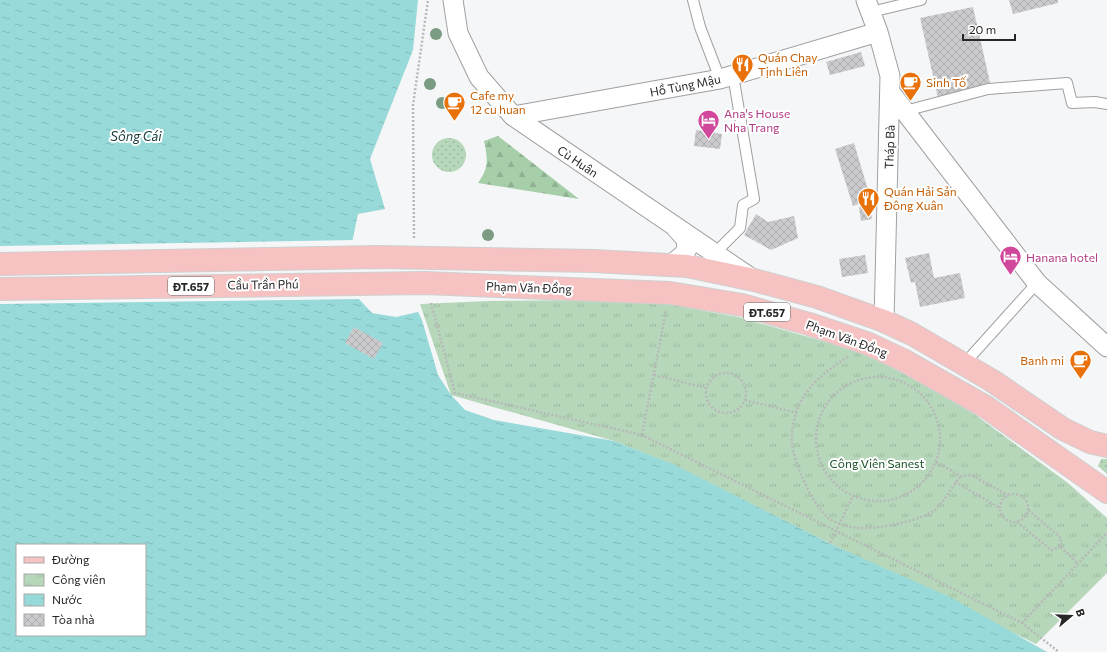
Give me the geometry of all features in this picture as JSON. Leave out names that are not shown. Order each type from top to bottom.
[{"type":"main road","name":"Cầu Trần Phú","points":[[0,264],[379,257],[594,261],[671,265]]},
{"type":"main road","name":"ĐT.657","points":[[671,265],[687,266],[754,280],[817,297],[884,321],[912,334],[964,364],[1063,429],[1090,442],[1107,446]]},
{"type":"main road","name":"Cầu Trần Phú","points":[[0,289],[381,282]]},
{"type":"main road","name":"Phạm Văn Đồng","points":[[381,282],[670,293],[742,305],[809,324],[869,344],[928,373],[986,407],[1107,492]]},
{"type":"main road","points":[[1036,443],[1107,503]]},
{"type":"street","name":"Cù Huân","points":[[453,0],[458,33],[479,77],[513,116],[754,280]]},
{"type":"street","name":"Tháp Bà","points":[[868,6],[878,32],[890,76],[884,321]]},
{"type":"street","name":"Hồ Tùng Mậu","points":[[513,116],[726,77],[878,32]]},
{"type":"street","points":[[890,92],[1037,283],[1107,347]]},
{"type":"street","points":[[671,265],[683,255],[688,248],[686,239],[675,227]]},
{"type":"lane","points":[[693,0],[700,27],[726,77],[754,199],[744,205],[740,228],[715,253]]},
{"type":"lane","points":[[868,6],[921,0]]},
{"type":"lane","points":[[905,111],[988,89],[1067,83],[1072,103],[1095,102],[1107,104]]},
{"type":"lane","points":[[964,364],[1037,283]]},
{"type":"path","points":[[414,239],[413,106],[428,0]]},
{"type":"path","points":[[425,283],[455,393],[642,435],[1022,624],[1059,652]]},
{"type":"path","points":[[642,435],[670,293]]},
{"type":"path","points":[[869,344],[834,365],[813,384],[800,402],[794,422],[792,445],[810,495],[829,518],[849,527],[872,529],[909,522],[935,510],[960,476]]},
{"type":"path","points":[[718,373],[732,373],[738,376],[746,387],[745,400],[736,411],[723,413],[711,407],[707,401],[706,388],[713,377],[718,373]]},
{"type":"path","points":[[654,375],[706,388]]},
{"type":"path","points":[[873,376],[894,378],[913,386],[928,400],[938,419],[941,440],[936,462],[927,478],[912,492],[893,500],[873,501],[853,496],[836,484],[823,468],[816,448],[816,428],[823,408],[836,392],[853,381],[873,376]]},
{"type":"path","points":[[745,400],[797,413]]},
{"type":"path","points":[[936,462],[960,476],[971,475],[1008,495]]},
{"type":"path","points":[[955,482],[1000,508]]},
{"type":"path","points":[[1017,522],[1026,515],[1026,501],[1014,494],[1008,495],[1002,500],[1000,508],[1005,520],[1017,522],[1051,550],[1061,547]]},
{"type":"path","points":[[830,544],[853,496]]},
{"type":"path","points":[[1027,509],[1061,538],[1061,547],[1078,564]]},
{"type":"path","points":[[1022,624],[1107,533]]},
{"type":"green space","points":[[498,136],[579,199],[478,183],[482,178],[487,163],[484,141]]},
{"type":"green space","points":[[446,138],[452,138],[456,139],[463,145],[466,155],[465,162],[459,169],[452,172],[446,172],[442,171],[435,165],[432,158],[432,152],[433,148],[439,141]]},
{"type":"green space","name":"Công Viên Sanest","points":[[602,300],[662,303],[738,317],[861,352],[932,388],[977,416],[1068,483],[1107,518],[1107,573],[1036,644],[835,546],[674,465],[614,441],[451,395],[420,304],[488,301]]},
{"type":"green space","points":[[1101,459],[1107,459],[1107,474],[1098,466]]},
{"type":"water","name":"Sông Cái","points":[[0,0],[418,0],[413,50],[370,159],[385,209],[358,214],[347,266],[356,296],[372,313],[396,317],[418,312],[422,320],[438,375],[451,395],[465,410],[494,420],[614,441],[675,465],[835,546],[952,598],[1047,652],[0,652]]},
{"type":"pier","points":[[354,240],[349,266],[358,295],[361,299],[0,304],[0,246]]},
{"type":"building","points":[[1009,0],[1058,0],[1058,3],[1013,14]]},
{"type":"building","points":[[973,7],[991,87],[938,98],[920,18]]},
{"type":"building","points":[[861,52],[865,66],[830,75],[826,62]]},
{"type":"building","name":"Ana's House Nha Trang","points":[[696,130],[722,134],[720,149],[694,146]]},
{"type":"building","points":[[854,143],[871,200],[853,206],[835,149]]},
{"type":"building","points":[[869,205],[872,219],[861,221],[859,207]]},
{"type":"building","points":[[756,214],[768,222],[794,216],[798,238],[771,250],[744,235]]},
{"type":"building","points":[[929,253],[934,278],[960,273],[965,298],[920,307],[915,282],[911,283],[905,258]]},
{"type":"building","points":[[865,255],[868,273],[842,277],[839,259]]},
{"type":"building","points":[[354,327],[383,343],[374,359],[345,343]]},
{"type":"place","name":"Quán Chay Tịnh Liên","points":[[743,84]]},
{"type":"place","name":"Sinh Tố","points":[[910,102]]},
{"type":"place","name":"Cafe my 12 cu huan","points":[[455,122]]},
{"type":"place","name":"Ana's House Nha Trang","points":[[708,140]]},
{"type":"place","name":"Quán Hải Sản Đông Xuân","points":[[869,218]]},
{"type":"place","name":"Hanana hotel","points":[[1010,276]]},
{"type":"place","name":"Banh mi","points":[[1080,380]]}]
